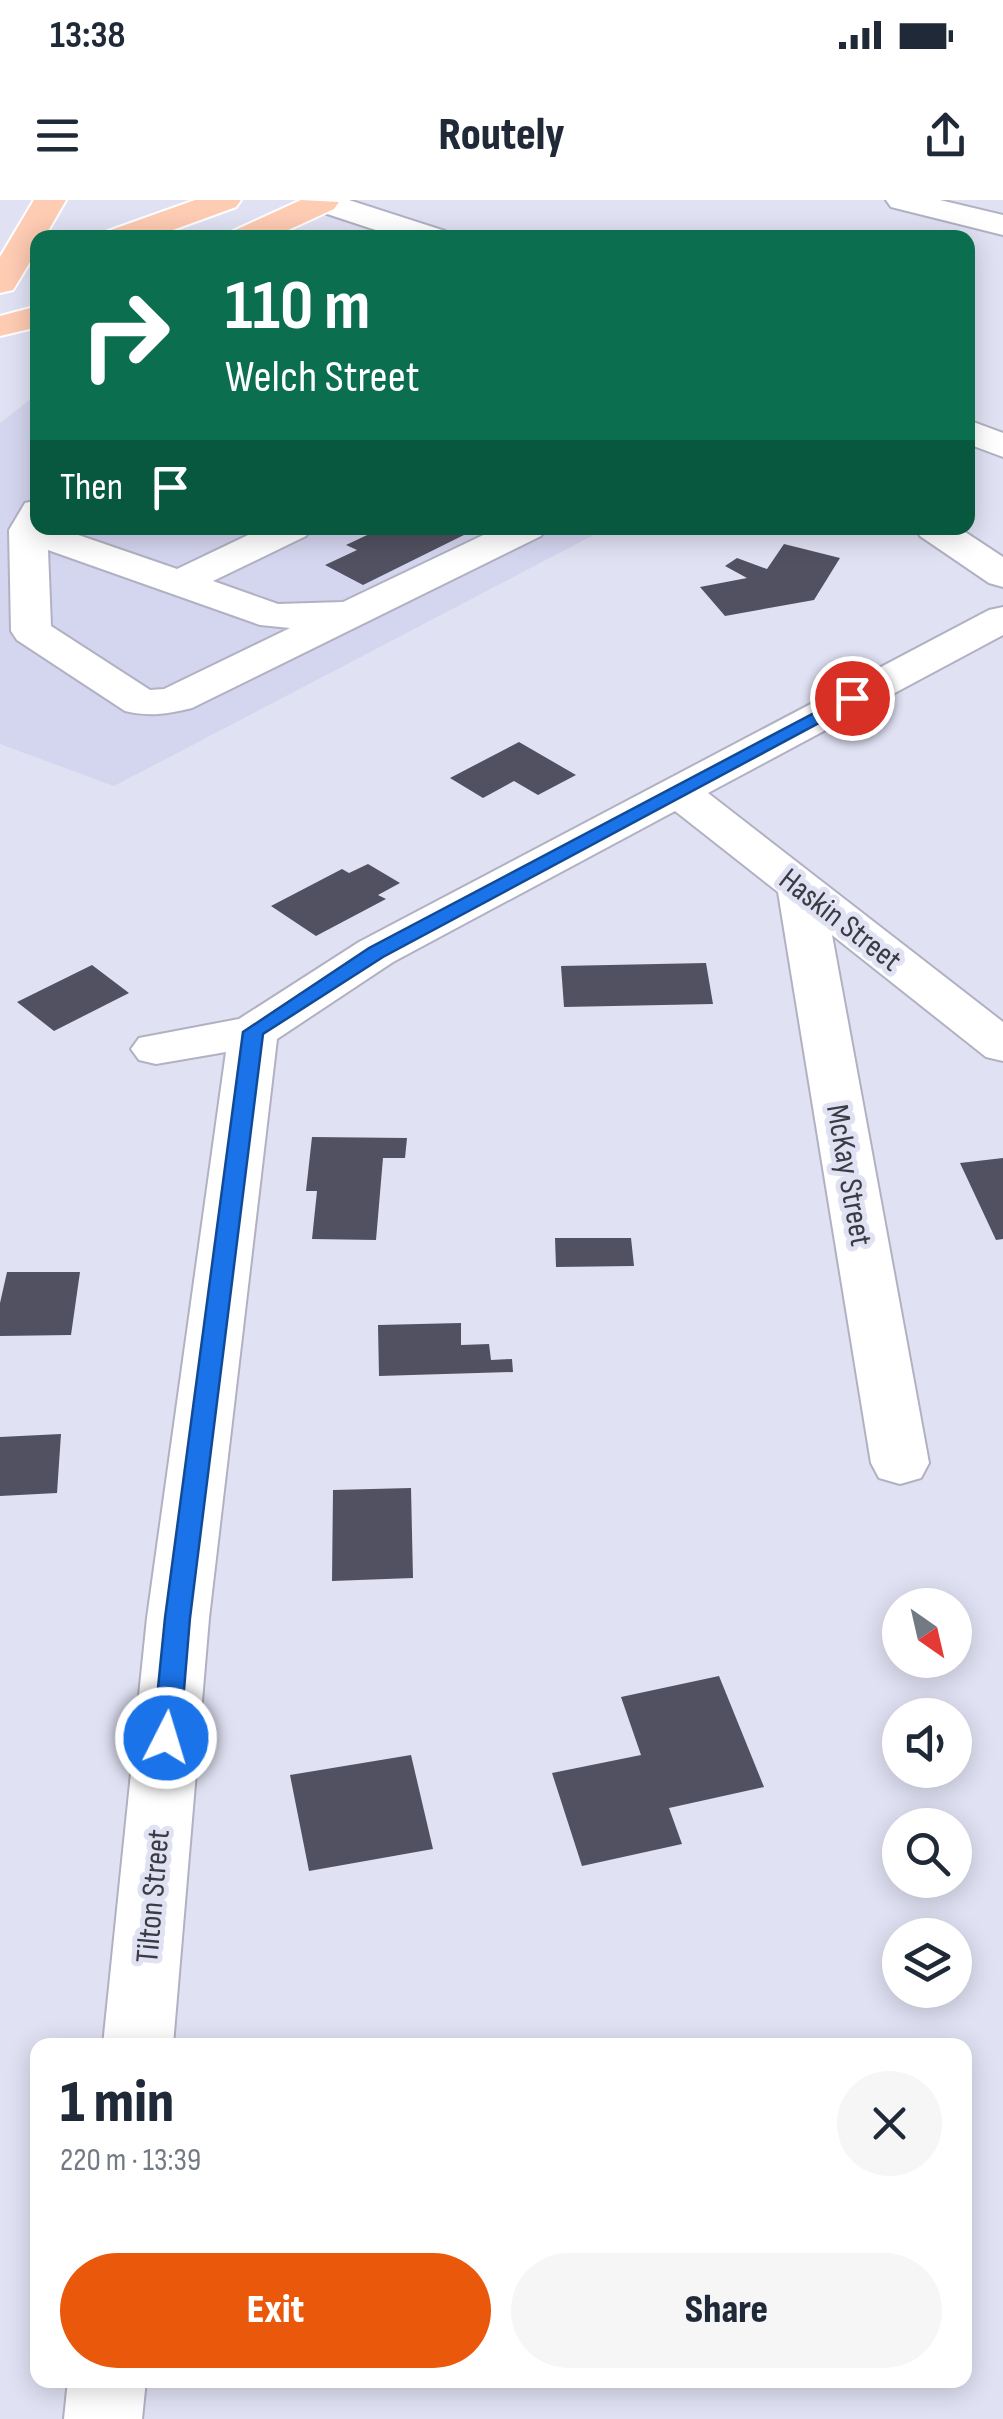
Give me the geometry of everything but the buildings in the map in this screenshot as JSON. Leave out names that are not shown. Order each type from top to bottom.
[{"type":"main road","points":[[32,230],[50,200]]},
{"type":"main road","points":[[141,230],[225,200]]},
{"type":"main road","points":[[260,230],[319,201]]},
{"type":"main road","points":[[0,283],[30,233]]},
{"type":"main road","points":[[0,283],[30,272]]},
{"type":"main road","points":[[0,326],[30,318]]},
{"type":"street","points":[[902,200],[1003,226]]},
{"type":"street","points":[[319,201],[409,230]]},
{"type":"street","points":[[975,435],[1003,446]]},
{"type":"street","points":[[33,535],[31,631],[140,702],[176,699],[513,535]]},
{"type":"street","points":[[70,535],[274,616],[350,614]]},
{"type":"street","points":[[182,581],[277,535]]},
{"type":"street","points":[[944,535],[1003,575]]},
{"type":"street","points":[[156,1049],[253,1032],[376,952],[1003,620]]},
{"type":"street","name":"Haskin Street","points":[[679,792],[1003,1046]]},
{"type":"street","name":"McKay Street","points":[[800,887],[900,1463]]},
{"type":"street","name":"Tilton Street","points":[[139,2038],[178,1618],[253,1032]]},
{"type":"street","points":[[103,2419],[105,2388]]},
{"type":"shaded area","points":[[30,399],[30,535],[594,535],[114,786],[0,744],[0,423]]},
{"type":"route","points":[[166,1738],[253,1032],[376,952],[852,698]]}]
